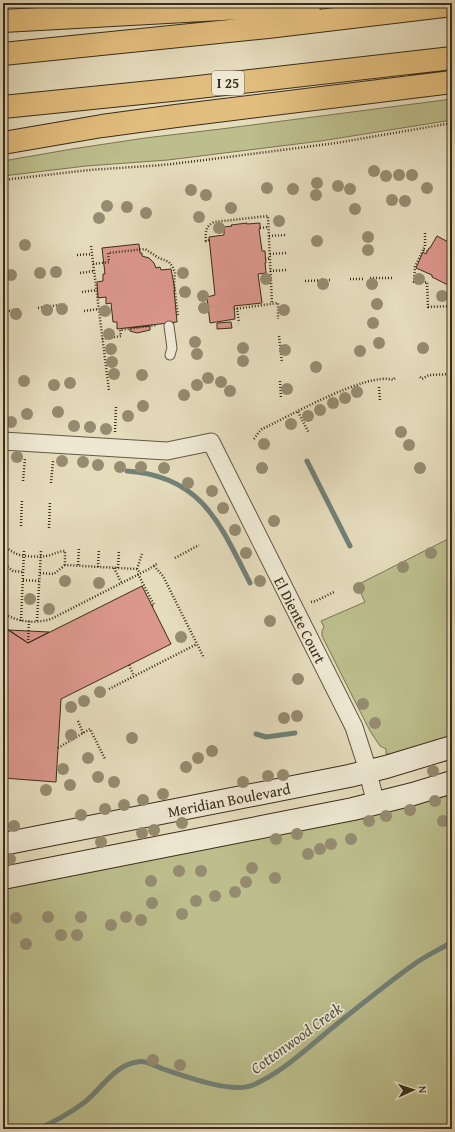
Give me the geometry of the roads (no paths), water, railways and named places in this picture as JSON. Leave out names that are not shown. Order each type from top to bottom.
[{"type":"highway","points":[[3,54],[261,28],[452,5]]},
{"type":"highway","points":[[3,21],[240,8],[376,14]]},
{"type":"highway","name":"I 25","points":[[3,107],[452,58]]},
{"type":"highway","points":[[3,143],[102,126],[452,82]]},
{"type":"main road","name":"Meridian Boulevard","points":[[3,844],[368,772],[452,747]]},
{"type":"main road","points":[[3,878],[353,809],[413,794],[452,782]]},
{"type":"street","name":"El Diente Court","points":[[3,441],[167,451],[211,442],[354,726],[376,804]]},
{"type":"lane","points":[[167,325],[172,350],[170,355]]},
{"type":"waterway","points":[[307,461],[350,546]]},
{"type":"waterway","points":[[127,471],[153,475],[174,482],[191,493],[218,523],[229,541],[250,583]]},
{"type":"waterway","points":[[256,734],[266,737],[295,733]]},
{"type":"waterway","name":"Cottonwood Creek","points":[[38,1129],[62,1117],[85,1102],[115,1073],[129,1064],[137,1062],[147,1063],[183,1076],[221,1086],[244,1087],[253,1085],[285,1067],[392,980],[422,959],[452,942]]}]
